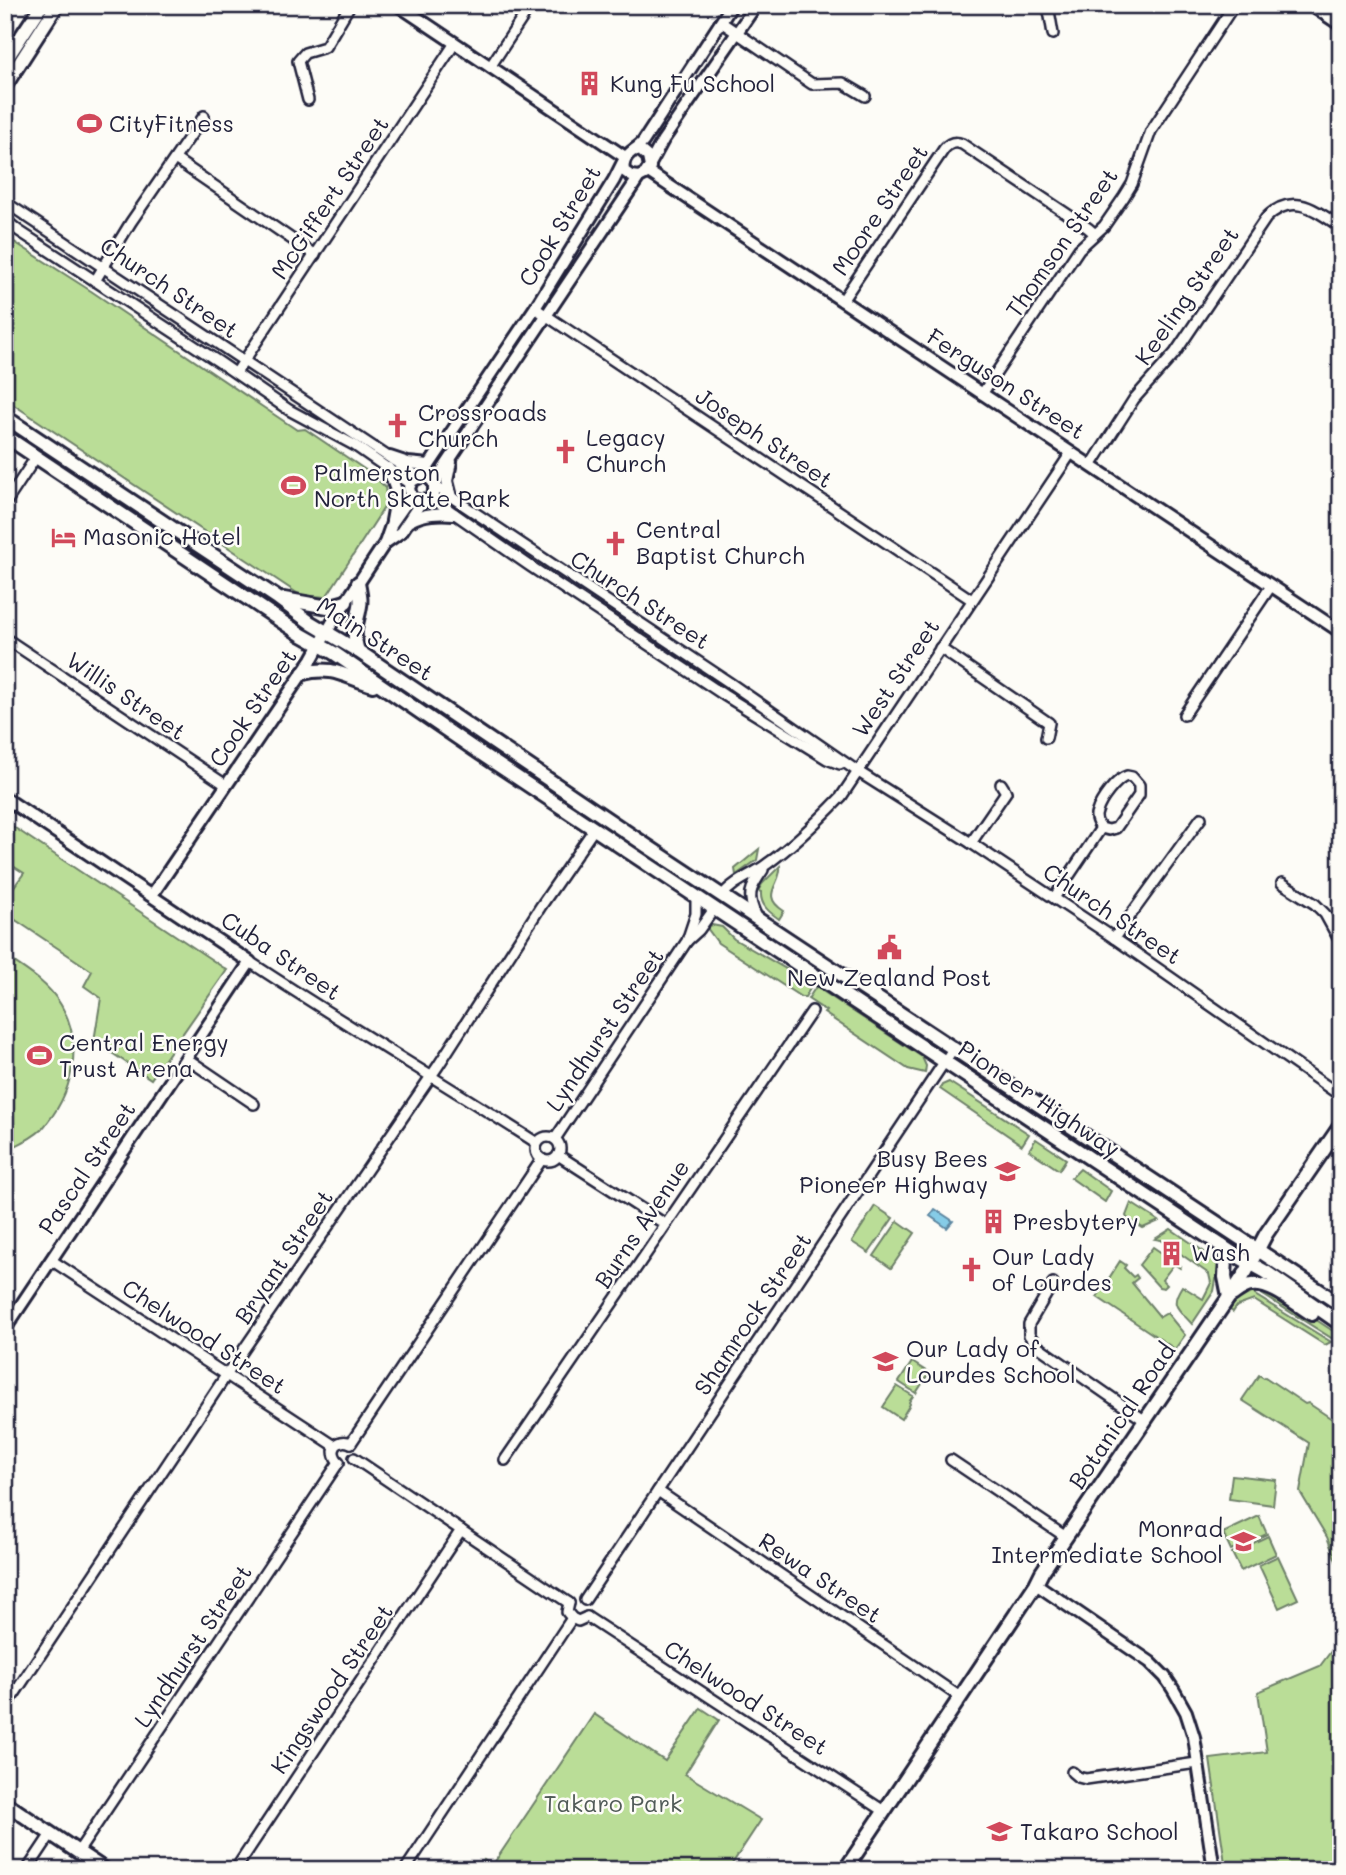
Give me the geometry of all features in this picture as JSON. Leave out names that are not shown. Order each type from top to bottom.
[{"type":"main road","points":[[5,86],[37,25],[42,5]]},
{"type":"main road","points":[[5,61],[57,5]]},
{"type":"main road","name":"Main Street","points":[[5,417],[722,896]]},
{"type":"main road","name":"Main Street","points":[[5,436],[714,908]]},
{"type":"main road","points":[[358,583],[361,604],[353,636],[358,651]]},
{"type":"main road","points":[[276,597],[328,607],[346,602]]},
{"type":"main road","points":[[303,673],[318,669],[334,671],[383,688]]},
{"type":"main road","points":[[647,846],[664,863],[709,895],[714,908]]},
{"type":"main road","points":[[722,896],[730,911],[771,940],[785,955]]},
{"type":"main road","name":"Pioneer Highway","points":[[722,896],[953,1049],[1254,1257],[1341,1324]]},
{"type":"main road","name":"Pioneer Highway","points":[[714,908],[1222,1246],[1254,1257],[1341,1305]]},
{"type":"main road","points":[[842,993],[849,980]]},
{"type":"main road","name":"Botanical Road","points":[[845,1870],[1341,1125]]},
{"type":"main road","points":[[1222,1246],[1226,1259],[1225,1277],[1229,1297],[1250,1285],[1264,1286],[1341,1332]]},
{"type":"main road","points":[[5,1803],[105,1870]]},
{"type":"street","points":[[308,100],[298,61],[305,53],[325,47],[350,5]]},
{"type":"street","points":[[398,5],[624,159]]},
{"type":"street","points":[[490,67],[531,5]]},
{"type":"street","points":[[635,150],[645,153],[646,171],[635,177],[624,171],[624,159],[643,142],[732,5]]},
{"type":"street","name":"Cook Street","points":[[152,895],[303,673],[326,632],[385,542],[392,523],[421,498],[434,494],[434,484],[468,431],[756,5]]},
{"type":"street","points":[[1048,5],[1053,34]]},
{"type":"street","name":"Thomson Street","points":[[982,394],[1079,249],[1104,226],[1124,197],[1132,184],[1151,131],[1234,5]]},
{"type":"street","points":[[1311,5],[1339,19]]},
{"type":"street","points":[[721,22],[812,83],[844,83],[865,96]]},
{"type":"street","name":"McGiffert Street","points":[[236,373],[456,43]]},
{"type":"street","points":[[95,281],[131,222],[204,116]]},
{"type":"street","name":"Moore Street","points":[[842,301],[948,144],[962,144],[1094,234]]},
{"type":"street","points":[[176,159],[315,255]]},
{"type":"street","name":"Cook Street","points":[[416,479],[429,465],[535,308],[614,180],[624,159]]},
{"type":"street","name":"Ferguson Street","points":[[646,171],[1341,632]]},
{"type":"street","name":"Church Street","points":[[5,202],[416,479]]},
{"type":"street","name":"Keeling Street","points":[[1091,466],[1134,399],[1175,353],[1266,218],[1280,207],[1293,204],[1309,206],[1341,227]]},
{"type":"street","name":"Church Street","points":[[5,220],[289,410],[389,462]]},
{"type":"street","name":"Joseph Street","points":[[535,308],[972,600]]},
{"type":"street","points":[[485,382],[497,390]]},
{"type":"street","points":[[457,423],[468,431]]},
{"type":"street","points":[[451,497],[447,481],[454,453]]},
{"type":"street","name":"West Street","points":[[722,896],[732,886],[766,866],[810,829],[841,797],[1071,453]]},
{"type":"street","points":[[5,504],[36,457]]},
{"type":"street","points":[[392,523],[397,493],[389,462],[429,465]]},
{"type":"street","points":[[421,498],[409,488],[416,479],[429,478],[434,484]]},
{"type":"street","name":"Church Street","points":[[434,484],[858,771],[1114,938],[1341,1096]]},
{"type":"street","name":"Cook Street","points":[[385,542],[401,532],[421,498]]},
{"type":"street","name":"Church Street","points":[[421,498],[454,514],[723,695],[827,759],[858,771]]},
{"type":"street","points":[[407,523],[417,517],[434,513],[454,514]]},
{"type":"street","points":[[1184,715],[1271,586]]},
{"type":"street","name":"Willis Street","points":[[5,638],[226,785]]},
{"type":"street","points":[[940,648],[1049,723],[1046,738]]},
{"type":"street","points":[[1126,776],[1132,777],[1139,785],[1139,795],[1116,828],[1101,828],[1096,820],[1098,808],[1116,782],[1126,776]]},
{"type":"street","points":[[971,843],[1006,792],[1001,784]]},
{"type":"street","name":"Cuba Street","points":[[5,798],[326,1012],[432,1075],[537,1143]]},
{"type":"street","points":[[1114,938],[1200,818]]},
{"type":"street","points":[[1054,898],[1101,828]]},
{"type":"street","name":"Bryant Street","points":[[5,1707],[432,1075],[594,829]]},
{"type":"street","points":[[758,920],[751,905],[750,893],[754,882],[766,866]]},
{"type":"street","points":[[1282,883],[1315,904],[1325,914],[1341,943]]},
{"type":"street","name":"Lyndhurst Street","points":[[687,941],[696,914],[695,896]]},
{"type":"street","name":"Lyndhurst Street","points":[[555,1139],[687,941],[699,930],[714,908]]},
{"type":"street","name":"Pascal Street","points":[[5,1329],[250,962]]},
{"type":"street","name":"Burns Avenue","points":[[505,1460],[812,1011]]},
{"type":"street","name":"Shamrock Street","points":[[585,1600],[953,1049]]},
{"type":"street","points":[[186,1058],[254,1104]]},
{"type":"street","points":[[542,1138],[555,1139],[559,1147],[558,1155],[548,1161],[542,1159],[536,1152],[537,1143],[542,1138]]},
{"type":"street","points":[[558,1155],[665,1224]]},
{"type":"street","points":[[351,1443],[542,1159]]},
{"type":"street","name":"Chelwood Street","points":[[51,1260],[335,1446]]},
{"type":"street","points":[[1053,1283],[1029,1324],[1029,1335],[1039,1347],[1144,1420]]},
{"type":"street","points":[[345,1440],[351,1443],[355,1447],[354,1458],[350,1462],[339,1462],[333,1452],[335,1446],[345,1440]]},
{"type":"street","points":[[354,1458],[569,1603]]},
{"type":"street","points":[[951,1460],[1066,1536]]},
{"type":"street","name":"Lyndhurst Street","points":[[78,1852],[339,1462]]},
{"type":"street","name":"Rewa Street","points":[[658,1491],[960,1697]]},
{"type":"street","name":"Kingswood Street","points":[[235,1870],[461,1530]]},
{"type":"street","points":[[1036,1584],[1150,1662],[1165,1677],[1186,1712],[1194,1737],[1214,1870]]},
{"type":"street","points":[[573,1599],[585,1600],[590,1608],[587,1617],[578,1621],[572,1618],[567,1612],[569,1603],[573,1599]]},
{"type":"street","name":"Chelwood Street","points":[[587,1617],[884,1811]]},
{"type":"street","points":[[405,1870],[572,1618]]},
{"type":"street","points":[[1072,1772],[1086,1779],[1197,1763]]},
{"type":"street","points":[[27,1870],[51,1834]]},
{"type":"green space","points":[[5,236],[297,430],[305,429],[373,475],[385,487],[387,503],[326,597],[300,595],[5,399]]},
{"type":"green space","points":[[5,425],[256,591],[280,611],[5,430]]},
{"type":"green space","points":[[385,677],[437,712],[447,723],[413,701]]},
{"type":"green space","points":[[485,744],[579,806],[576,810],[487,750]]},
{"type":"green space","points":[[582,808],[637,845],[659,862],[658,864],[580,812]]},
{"type":"green space","points":[[12,826],[227,970],[151,1079],[94,1041],[101,998],[84,986],[92,971],[5,913],[5,899],[24,873],[5,861],[5,836]]},
{"type":"green space","points":[[759,849],[757,860],[736,875],[735,869]]},
{"type":"green space","points":[[780,866],[772,894],[776,905],[784,911],[779,919],[766,908],[761,892],[758,891]]},
{"type":"green space","points":[[712,925],[722,927],[734,939],[800,977],[814,982],[805,997],[801,997],[718,943],[707,928]]},
{"type":"green space","name":"Central Energy Trust Arena","points":[[5,956],[36,978],[56,997],[68,1020],[73,1053],[68,1086],[52,1116],[34,1136],[5,1151]]},
{"type":"green space","points":[[817,985],[922,1057],[926,1066],[925,1073],[908,1069],[824,1013],[826,1011],[808,999]]},
{"type":"green space","points":[[965,1064],[1162,1194],[1183,1211],[1182,1213],[963,1067]]},
{"type":"green space","points":[[949,1082],[1029,1134],[1022,1145],[940,1089]]},
{"type":"green space","points":[[1036,1139],[1066,1159],[1059,1170],[1029,1150]]},
{"type":"green space","points":[[1080,1169],[1111,1191],[1105,1202],[1071,1178]]},
{"type":"green space","points":[[1131,1203],[1159,1221],[1143,1228],[1127,1218]]},
{"type":"green space","points":[[875,1206],[893,1218],[869,1253],[852,1242]]},
{"type":"green space","points":[[898,1221],[915,1233],[891,1268],[874,1256]]},
{"type":"green space","points":[[1171,1229],[1219,1263],[1214,1291],[1192,1324],[1177,1307],[1178,1293],[1182,1286],[1203,1299],[1211,1283],[1209,1274],[1161,1240],[1155,1239]]},
{"type":"green space","points":[[1153,1247],[1181,1266],[1180,1268],[1174,1264],[1162,1280],[1167,1285],[1164,1288],[1159,1287],[1139,1265]]},
{"type":"green space","points":[[1120,1261],[1126,1265],[1124,1268],[1133,1277],[1136,1275],[1138,1278],[1132,1283],[1160,1317],[1167,1313],[1185,1335],[1175,1349],[1097,1297]]},
{"type":"green space","points":[[1258,1289],[1277,1294],[1336,1333],[1333,1339],[1260,1293]]},
{"type":"green space","points":[[1252,1290],[1255,1295],[1331,1342],[1325,1345],[1254,1300],[1237,1306],[1233,1312],[1229,1309],[1242,1294]]},
{"type":"green space","points":[[912,1362],[929,1373],[916,1393],[899,1382]]},
{"type":"green space","points":[[1259,1375],[1341,1425],[1341,1574],[1327,1537],[1300,1492],[1309,1443],[1242,1400]]},
{"type":"green space","points":[[897,1386],[913,1396],[901,1419],[883,1407]]},
{"type":"green space","points":[[1232,1475],[1276,1480],[1273,1505],[1229,1499]]},
{"type":"green space","points":[[1259,1516],[1267,1534],[1231,1550],[1223,1533]]},
{"type":"green space","points":[[1268,1536],[1276,1554],[1241,1571],[1232,1553]]},
{"type":"green space","points":[[1278,1556],[1298,1599],[1279,1608],[1259,1565]]},
{"type":"green space","points":[[1341,1638],[1341,1870],[1226,1870],[1210,1759],[1267,1752],[1258,1692],[1320,1666]]},
{"type":"green space","name":"Takaro Park","points":[[701,1708],[719,1720],[685,1774],[761,1820],[728,1870],[478,1870],[484,1860],[492,1866],[594,1714],[665,1761]]},
{"type":"water","points":[[935,1209],[953,1221],[947,1228],[930,1216]]},
{"type":"place","name":"Kung Fu School","points":[[590,84]]},
{"type":"place","name":"CityFitness","points":[[89,124]]},
{"type":"place","name":"Crossroads Church","points":[[398,426]]},
{"type":"place","name":"Legacy Church","points":[[566,451]]},
{"type":"place","name":"Palmerston North Skate Park","points":[[294,486]]},
{"type":"place","name":"Masonic Hotel","points":[[63,537]]},
{"type":"place","name":"Central Baptist Church","points":[[616,543]]},
{"type":"place","name":"New Zealand Post","points":[[889,948]]},
{"type":"place","name":"Central Energy Trust Arena","points":[[39,1056]]},
{"type":"place","name":"Busy Bees Pioneer Highway","points":[[1008,1172]]},
{"type":"place","name":"Presbytery","points":[[993,1222]]},
{"type":"place","name":"Wash","points":[[1171,1253]]},
{"type":"place","name":"Our Lady of Lourdes","points":[[972,1270]]},
{"type":"place","name":"Our Lady of Lourdes School","points":[[886,1362]]},
{"type":"place","name":"Monrad Intermediate School","points":[[1243,1542]]},
{"type":"place","name":"Takaro School","points":[[1000,1832]]}]
